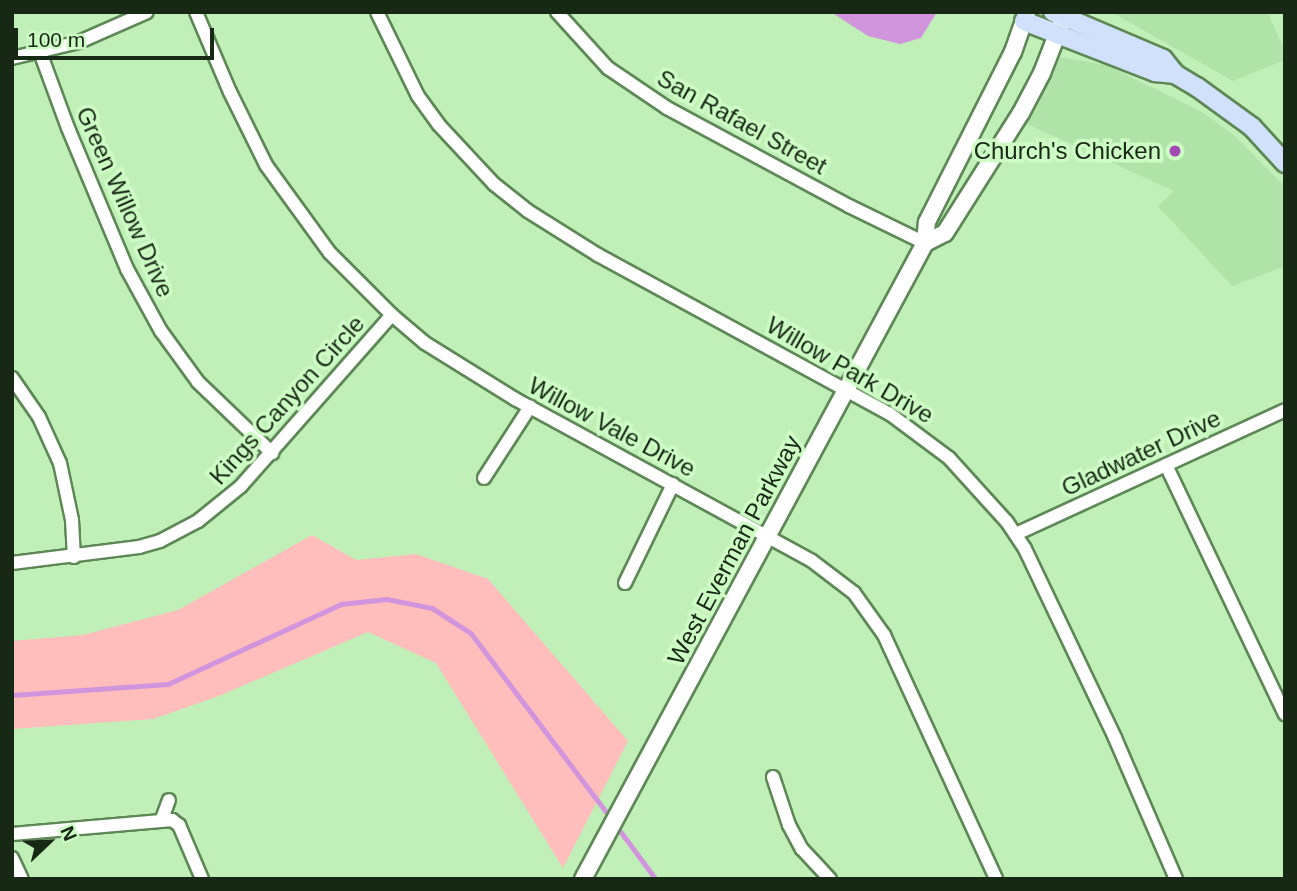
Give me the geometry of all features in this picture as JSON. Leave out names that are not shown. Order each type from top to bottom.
[{"type":"main road","points":[[1060,14],[1164,59],[1175,74],[1226,106],[1252,127],[1285,163]]},
{"type":"main road","points":[[1025,17],[1058,35],[1155,72],[1175,74]]},
{"type":"street","points":[[12,58],[79,42],[148,12]]},
{"type":"street","name":"Willow Vale Drive","points":[[196,12],[230,92],[266,165],[330,253],[392,315],[425,343],[530,407],[812,561],[854,593],[869,610],[884,635],[996,879]]},
{"type":"street","name":"Willow Park Drive","points":[[377,12],[418,96],[439,125],[494,184],[527,211],[598,255],[890,414],[949,458],[1016,534],[1054,606],[1176,879]]},
{"type":"street","name":"San Rafael Street","points":[[557,12],[608,68],[667,108],[849,206],[925,243]]},
{"type":"street","name":"West Everman Parkway","points":[[925,243],[945,233],[1021,113],[1058,35],[1060,14]]},
{"type":"street","name":"West Everman Parkway","points":[[583,879],[925,243],[927,222],[1013,52],[1025,17]]},
{"type":"street","name":"Green Willow Drive","points":[[40,52],[68,128],[127,269],[161,331],[198,382],[272,453]]},
{"type":"street","name":"Kings Canyon Circle","points":[[12,563],[74,557],[160,541],[198,521],[241,486],[392,315]]},
{"type":"street","points":[[12,378],[39,417],[60,463],[72,520],[74,557]]},
{"type":"street","points":[[484,478],[530,407]]},
{"type":"street","name":"Gladwater Drive","points":[[1016,534],[1285,410]]},
{"type":"street","points":[[1166,465],[1285,714]]},
{"type":"street","points":[[625,583],[673,484]]},
{"type":"street","points":[[773,777],[789,825],[802,849],[830,879]]},
{"type":"street","points":[[162,819],[169,800]]},
{"type":"street","points":[[12,834],[162,819],[179,825],[202,879]]},
{"type":"street","points":[[12,858],[22,879]]},
{"type":"shaded area","points":[[831,12],[937,12],[921,38],[900,44],[868,36]]},
{"type":"shaded area","points":[[1111,12],[1267,12],[1285,50],[1285,60],[1233,81]]},
{"type":"shaded area","points":[[1060,57],[1106,65],[1202,112],[1235,136],[1285,187],[1285,266],[1232,286],[1158,206],[1174,191],[1025,123]]},
{"type":"shaded area","points":[[312,535],[356,560],[416,554],[488,579],[628,741],[563,868],[436,663],[368,632],[219,696],[153,719],[12,729],[12,641],[83,635],[178,610]]},
{"type":"waterway","points":[[12,695],[168,684],[341,604],[387,599],[432,608],[471,633],[611,818]]},
{"type":"waterway","points":[[616,825],[656,879]]},
{"type":"place","name":"Church's Chicken","points":[[1175,151]]}]
